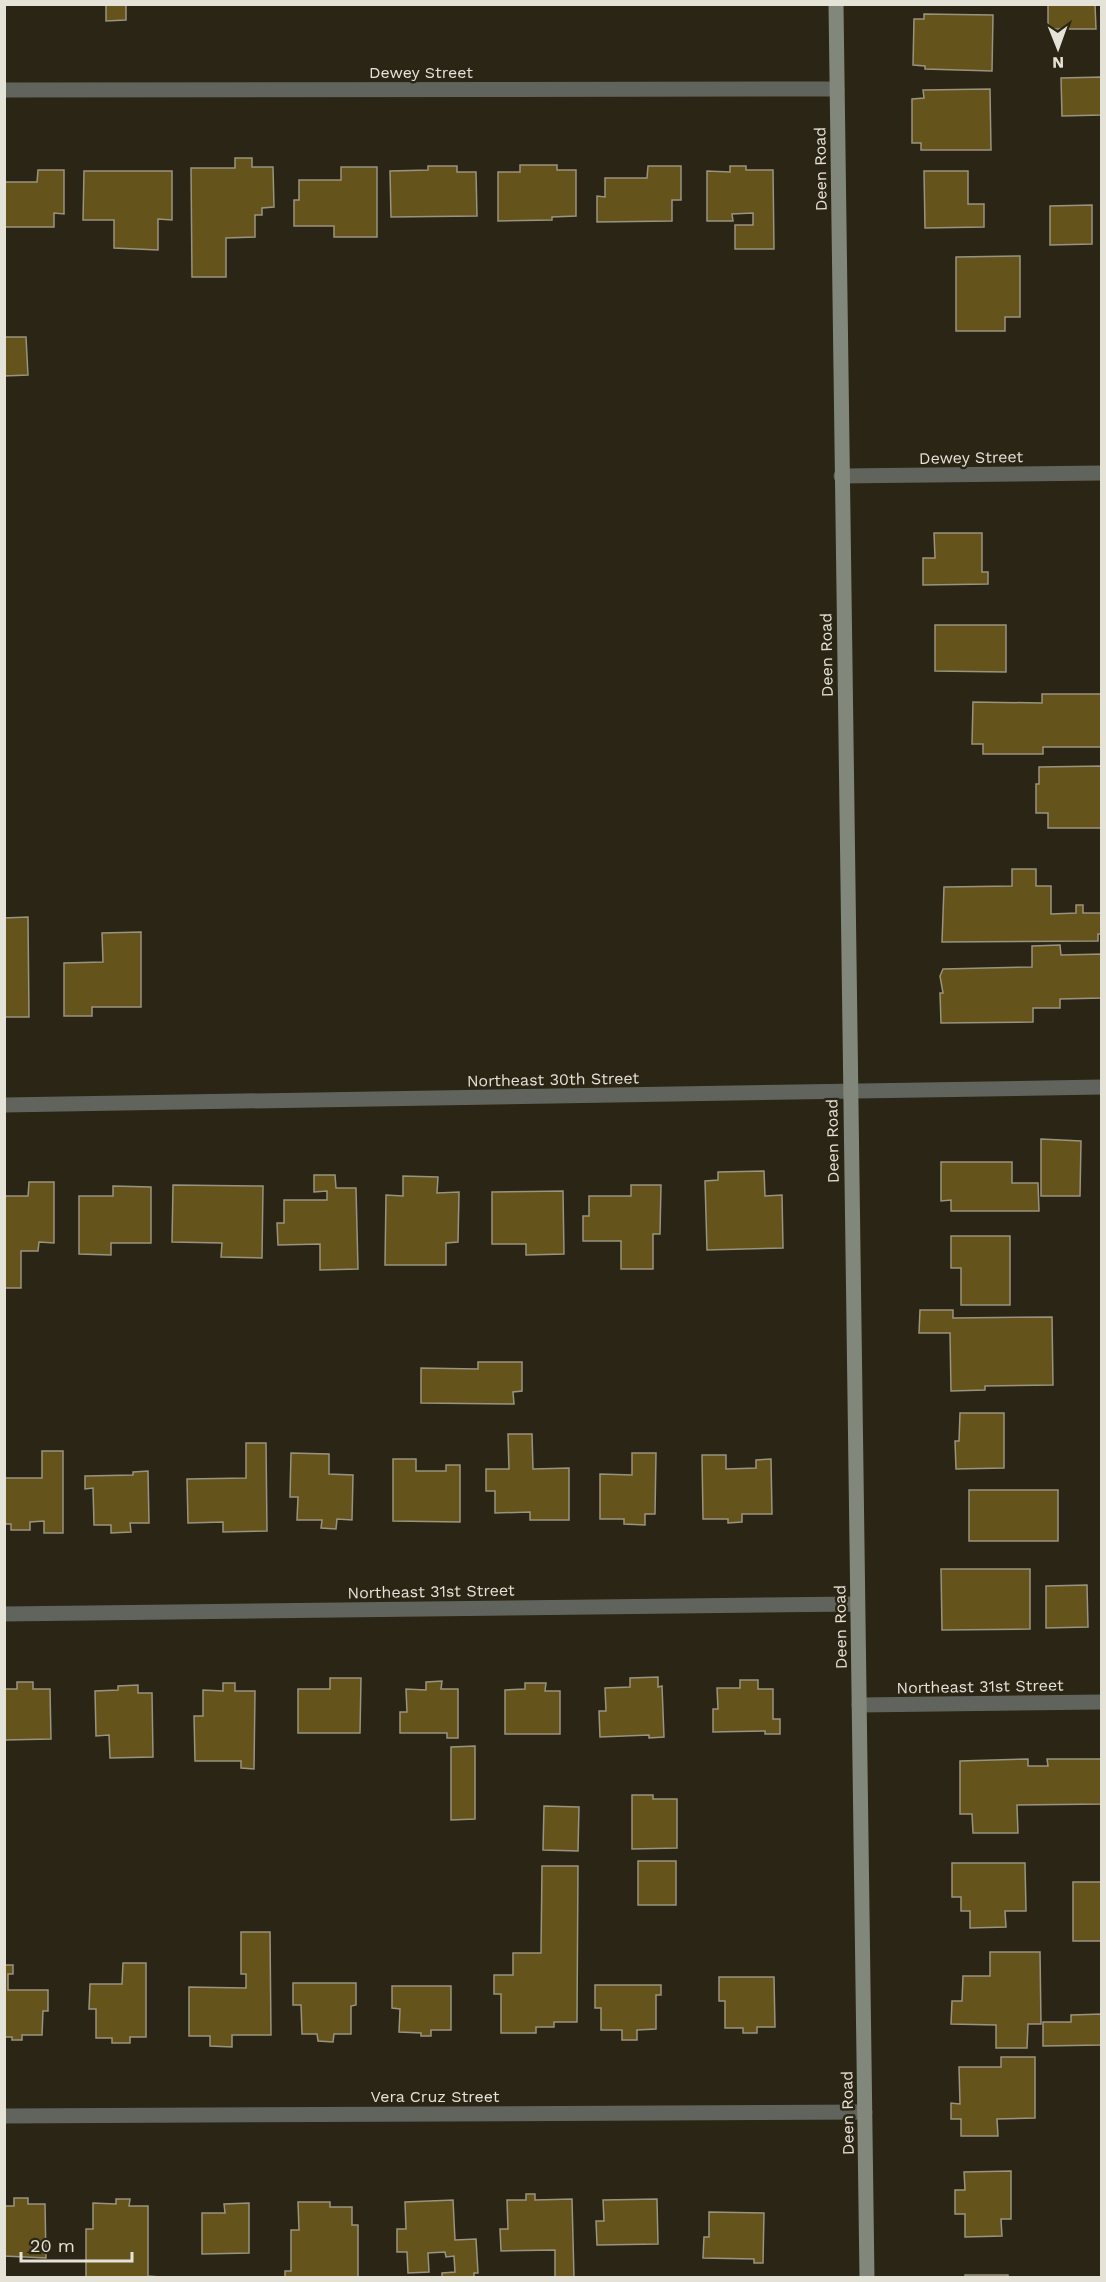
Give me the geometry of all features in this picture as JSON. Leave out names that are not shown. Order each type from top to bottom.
[{"type":"street","name":"Deen Road","points":[[836,4],[867,2277]]},
{"type":"street","name":"Dewey Street","points":[[4,90],[837,89]]},
{"type":"street","name":"Dewey Street","points":[[841,476],[1101,473]]},
{"type":"street","name":"Northeast 30th Street","points":[[4,1105],[850,1093],[1101,1087]]},
{"type":"street","name":"Northeast 31st Street","points":[[4,1614],[857,1604]]},
{"type":"street","name":"Northeast 31st Street","points":[[859,1705],[1101,1702]]},
{"type":"street","name":"Vera Cruz Street","points":[[4,2116],[865,2112]]},
{"type":"building","points":[[106,4],[126,4],[126,20],[106,21]]},
{"type":"building","points":[[1048,4],[1095,4],[1096,29],[1048,29]]},
{"type":"building","points":[[924,14],[993,15],[992,71],[925,69],[925,66],[913,65],[914,19],[924,19]]},
{"type":"building","points":[[1102,77],[1102,115],[1062,116],[1061,78]]},
{"type":"building","points":[[990,89],[991,150],[921,150],[921,143],[912,143],[912,99],[924,98],[923,90]]},
{"type":"building","points":[[235,158],[252,158],[252,167],[273,167],[274,207],[262,208],[262,215],[255,215],[255,237],[226,238],[226,277],[192,277],[191,168],[235,168]]},
{"type":"building","points":[[520,165],[557,165],[557,170],[576,170],[576,216],[552,217],[552,220],[498,221],[498,172],[520,172]]},
{"type":"building","points":[[428,166],[457,166],[457,172],[476,172],[477,216],[391,217],[390,171],[428,170]]},
{"type":"building","points":[[648,166],[681,166],[681,200],[672,200],[672,221],[597,222],[597,196],[605,197],[605,178],[647,178]]},
{"type":"building","points":[[730,166],[746,166],[746,170],[773,170],[774,249],[735,249],[735,225],[753,225],[753,213],[732,214],[733,221],[707,221],[707,171],[730,172]]},
{"type":"building","points":[[341,167],[377,167],[377,237],[334,237],[334,226],[294,226],[294,200],[299,200],[299,180],[341,180]]},
{"type":"building","points":[[38,170],[64,170],[64,214],[54,213],[54,227],[4,227],[4,182],[37,182]]},
{"type":"building","points":[[84,171],[172,171],[172,220],[158,219],[158,250],[114,248],[114,220],[83,220]]},
{"type":"building","points":[[924,171],[968,171],[968,204],[984,204],[984,227],[925,228]]},
{"type":"building","points":[[1092,205],[1092,244],[1050,245],[1050,206]]},
{"type":"building","points":[[1020,256],[1020,317],[1005,317],[1005,331],[956,331],[956,257]]},
{"type":"building","points":[[4,337],[26,337],[28,375],[4,376]]},
{"type":"building","points":[[934,533],[982,533],[982,572],[988,572],[988,584],[923,585],[923,558],[935,558]]},
{"type":"building","points":[[935,625],[1006,625],[1006,672],[935,671]]},
{"type":"building","points":[[1042,694],[1102,694],[1102,747],[1043,747],[1043,754],[983,754],[983,744],[972,744],[973,702],[1042,703]]},
{"type":"building","points":[[1102,766],[1102,828],[1048,828],[1048,813],[1036,813],[1036,784],[1039,784],[1039,767]]},
{"type":"building","points":[[1012,869],[1036,869],[1036,886],[1051,886],[1051,914],[1076,913],[1076,905],[1083,905],[1083,913],[1102,913],[1102,934],[1098,934],[1098,941],[942,942],[944,887],[1012,886]]},
{"type":"building","points":[[28,917],[29,1017],[4,1017],[4,918]]},
{"type":"building","points":[[141,932],[141,1007],[92,1007],[92,1016],[64,1016],[64,963],[103,962],[102,933]]},
{"type":"building","points":[[1060,945],[1061,955],[1102,954],[1102,998],[1060,999],[1060,1008],[1033,1008],[1033,1022],[941,1023],[940,993],[943,993],[940,976],[943,969],[1032,967],[1032,946]]},
{"type":"building","points":[[1041,1139],[1081,1141],[1080,1196],[1041,1196]]},
{"type":"building","points":[[941,1162],[1012,1162],[1012,1183],[1038,1183],[1039,1211],[951,1211],[951,1200],[941,1201]]},
{"type":"building","points":[[764,1171],[765,1196],[782,1195],[783,1248],[707,1250],[705,1181],[718,1180],[718,1172]]},
{"type":"building","points":[[314,1175],[335,1175],[336,1188],[356,1188],[358,1269],[320,1270],[320,1244],[278,1245],[277,1223],[284,1223],[284,1200],[327,1200],[327,1191],[314,1192]]},
{"type":"building","points":[[403,1176],[438,1177],[437,1193],[459,1192],[458,1242],[446,1243],[446,1265],[385,1265],[386,1195],[403,1196]]},
{"type":"building","points":[[29,1182],[54,1182],[54,1243],[39,1242],[38,1251],[21,1251],[21,1288],[4,1288],[4,1196],[28,1196]]},
{"type":"building","points":[[173,1185],[263,1186],[262,1258],[221,1257],[222,1243],[172,1242]]},
{"type":"building","points":[[631,1185],[661,1185],[660,1234],[653,1234],[653,1269],[621,1269],[621,1241],[583,1241],[583,1216],[589,1216],[589,1196],[631,1196]]},
{"type":"building","points":[[113,1186],[151,1187],[151,1243],[111,1243],[111,1255],[79,1254],[79,1196],[113,1196]]},
{"type":"building","points":[[563,1191],[564,1254],[526,1255],[526,1244],[492,1244],[492,1192]]},
{"type":"building","points":[[951,1236],[1010,1236],[1010,1305],[961,1305],[961,1268],[951,1268]]},
{"type":"building","points":[[920,1310],[953,1310],[953,1318],[1052,1317],[1053,1385],[985,1386],[985,1390],[951,1391],[950,1333],[919,1333]]},
{"type":"building","points":[[478,1362],[522,1362],[522,1391],[513,1392],[514,1404],[421,1403],[421,1368],[478,1369]]},
{"type":"building","points":[[960,1413],[1004,1413],[1004,1468],[956,1469],[955,1441],[959,1441]]},
{"type":"building","points":[[508,1434],[532,1434],[533,1469],[569,1468],[569,1520],[530,1520],[530,1512],[495,1513],[495,1491],[486,1491],[486,1469],[509,1469]]},
{"type":"building","points":[[246,1443],[266,1443],[267,1531],[223,1532],[223,1522],[188,1523],[187,1479],[246,1478]]},
{"type":"building","points":[[42,1451],[63,1451],[63,1533],[44,1533],[44,1521],[30,1522],[30,1530],[11,1530],[11,1524],[4,1524],[4,1478],[42,1478]]},
{"type":"building","points":[[291,1453],[329,1454],[329,1474],[353,1475],[352,1520],[337,1519],[336,1529],[321,1528],[322,1520],[297,1520],[298,1497],[290,1497]]},
{"type":"building","points":[[632,1453],[656,1453],[655,1514],[645,1514],[645,1525],[624,1524],[624,1519],[600,1519],[600,1474],[632,1475]]},
{"type":"building","points":[[702,1455],[726,1455],[726,1469],[756,1468],[756,1460],[771,1459],[772,1514],[742,1514],[742,1522],[728,1523],[728,1519],[703,1519]]},
{"type":"building","points":[[393,1459],[416,1459],[416,1471],[446,1471],[446,1465],[460,1465],[460,1522],[393,1521]]},
{"type":"building","points":[[148,1471],[149,1523],[130,1523],[131,1532],[111,1533],[111,1525],[94,1525],[93,1488],[85,1489],[85,1476],[133,1475],[133,1472]]},
{"type":"building","points":[[969,1490],[1058,1490],[1058,1541],[969,1541]]},
{"type":"building","points":[[941,1569],[1030,1569],[1030,1629],[942,1630]]},
{"type":"building","points":[[1087,1585],[1088,1627],[1046,1628],[1046,1586]]},
{"type":"building","points":[[658,1677],[658,1687],[662,1686],[664,1737],[649,1738],[649,1735],[600,1737],[599,1711],[606,1711],[605,1688],[630,1687],[630,1678]]},
{"type":"building","points":[[330,1678],[361,1678],[360,1733],[298,1733],[298,1689],[330,1689]]},
{"type":"building","points":[[740,1680],[758,1680],[758,1689],[773,1689],[773,1719],[780,1719],[780,1734],[765,1734],[765,1731],[713,1732],[713,1709],[718,1709],[717,1688],[740,1688]]},
{"type":"building","points":[[442,1681],[441,1689],[458,1689],[458,1738],[447,1738],[447,1733],[400,1733],[400,1712],[407,1712],[406,1689],[426,1690],[426,1682]]},
{"type":"building","points":[[17,1682],[33,1682],[33,1689],[50,1689],[51,1739],[4,1740],[4,1689],[17,1689]]},
{"type":"building","points":[[223,1683],[235,1683],[235,1691],[255,1691],[254,1769],[241,1768],[241,1761],[195,1761],[194,1716],[203,1716],[203,1690],[223,1691]]},
{"type":"building","points":[[525,1683],[546,1683],[545,1691],[560,1691],[560,1734],[505,1734],[505,1690],[525,1689]]},
{"type":"building","points":[[138,1685],[138,1693],[152,1693],[153,1757],[110,1758],[109,1735],[96,1736],[95,1691],[118,1690],[118,1686]]},
{"type":"building","points":[[475,1746],[475,1819],[451,1820],[451,1747]]},
{"type":"building","points":[[1028,1759],[1028,1766],[1048,1766],[1047,1759],[1102,1759],[1102,1804],[1017,1805],[1018,1833],[973,1833],[972,1814],[960,1814],[960,1761]]},
{"type":"building","points":[[632,1795],[653,1795],[653,1799],[677,1799],[677,1848],[632,1849]]},
{"type":"building","points":[[544,1806],[579,1807],[578,1851],[543,1850]]},
{"type":"building","points":[[638,1861],[676,1861],[676,1905],[638,1905]]},
{"type":"building","points":[[952,1863],[1025,1863],[1026,1911],[1005,1911],[1006,1927],[970,1928],[970,1911],[961,1911],[961,1897],[952,1897]]},
{"type":"building","points":[[542,1866],[578,1866],[577,2022],[554,2022],[554,2027],[536,2027],[536,2033],[501,2033],[501,1994],[494,1994],[494,1975],[513,1975],[513,1953],[541,1953]]},
{"type":"building","points":[[1073,1882],[1102,1882],[1102,1941],[1073,1941]]},
{"type":"building","points":[[241,1932],[270,1932],[271,2035],[232,2035],[232,2047],[210,2046],[210,2036],[189,2036],[189,1987],[246,1988],[246,1974],[241,1974]]},
{"type":"building","points":[[990,1952],[1040,1952],[1041,2024],[1028,2024],[1027,2048],[996,2048],[996,2025],[951,2024],[952,2001],[962,2001],[963,1976],[990,1976]]},
{"type":"building","points":[[123,1963],[146,1963],[146,2037],[130,2037],[130,2043],[112,2043],[112,2038],[96,2038],[96,2009],[89,2009],[90,1984],[122,1984]]},
{"type":"building","points":[[4,1965],[13,1965],[13,1974],[8,1974],[8,1990],[48,1990],[48,2011],[43,2011],[42,2035],[22,2035],[22,2040],[4,2037]]},
{"type":"building","points":[[719,1977],[774,1977],[775,2027],[757,2027],[757,2033],[743,2033],[743,2028],[725,2028],[725,2001],[719,2001]]},
{"type":"building","points":[[293,1983],[356,1983],[356,2005],[351,2006],[351,2034],[334,2034],[333,2042],[318,2041],[317,2034],[302,2034],[301,2005],[293,2005]]},
{"type":"building","points":[[595,1985],[661,1985],[661,1995],[656,1995],[656,2029],[637,2030],[637,2040],[622,2040],[622,2030],[601,2030],[601,2008],[595,2008]]},
{"type":"building","points":[[392,1986],[451,1986],[451,2030],[431,2030],[431,2036],[399,2032],[400,2009],[392,2008]]},
{"type":"building","points":[[1102,2014],[1102,2045],[1043,2046],[1043,2022],[1071,2022],[1071,2015]]},
{"type":"building","points":[[1001,2057],[1035,2057],[1035,2118],[997,2119],[998,2136],[961,2136],[961,2119],[951,2119],[951,2103],[960,2104],[959,2067],[1001,2067]]},
{"type":"building","points":[[1011,2171],[1011,2219],[1001,2219],[1002,2236],[965,2237],[965,2214],[955,2214],[955,2190],[965,2190],[964,2172]]},
{"type":"building","points":[[526,2194],[535,2194],[535,2200],[572,2199],[574,2278],[555,2278],[555,2250],[501,2251],[500,2229],[508,2229],[507,2200],[526,2200]]},
{"type":"building","points":[[14,2198],[28,2198],[28,2204],[45,2204],[46,2258],[4,2256],[4,2206],[14,2206]]},
{"type":"building","points":[[116,2199],[130,2199],[129,2206],[148,2206],[148,2276],[172,2278],[86,2278],[86,2229],[93,2229],[93,2203],[116,2204]]},
{"type":"building","points":[[657,2199],[658,2244],[597,2245],[596,2221],[604,2221],[603,2200]]},
{"type":"building","points":[[453,2200],[455,2240],[476,2239],[478,2273],[474,2273],[474,2278],[442,2278],[442,2273],[455,2272],[454,2256],[446,2257],[445,2252],[428,2253],[429,2272],[408,2273],[407,2252],[397,2252],[397,2229],[406,2229],[405,2202]]},
{"type":"building","points":[[298,2202],[330,2202],[330,2207],[352,2207],[352,2225],[358,2225],[358,2278],[285,2278],[285,2271],[291,2271],[291,2230],[299,2230]]},
{"type":"building","points":[[249,2203],[249,2253],[202,2254],[202,2213],[225,2213],[224,2204]]},
{"type":"building","points":[[709,2212],[764,2213],[763,2263],[754,2263],[754,2259],[703,2258],[704,2237],[709,2237]]},
{"type":"building","points":[[965,2275],[1008,2275],[1008,2278],[965,2278]]}]
